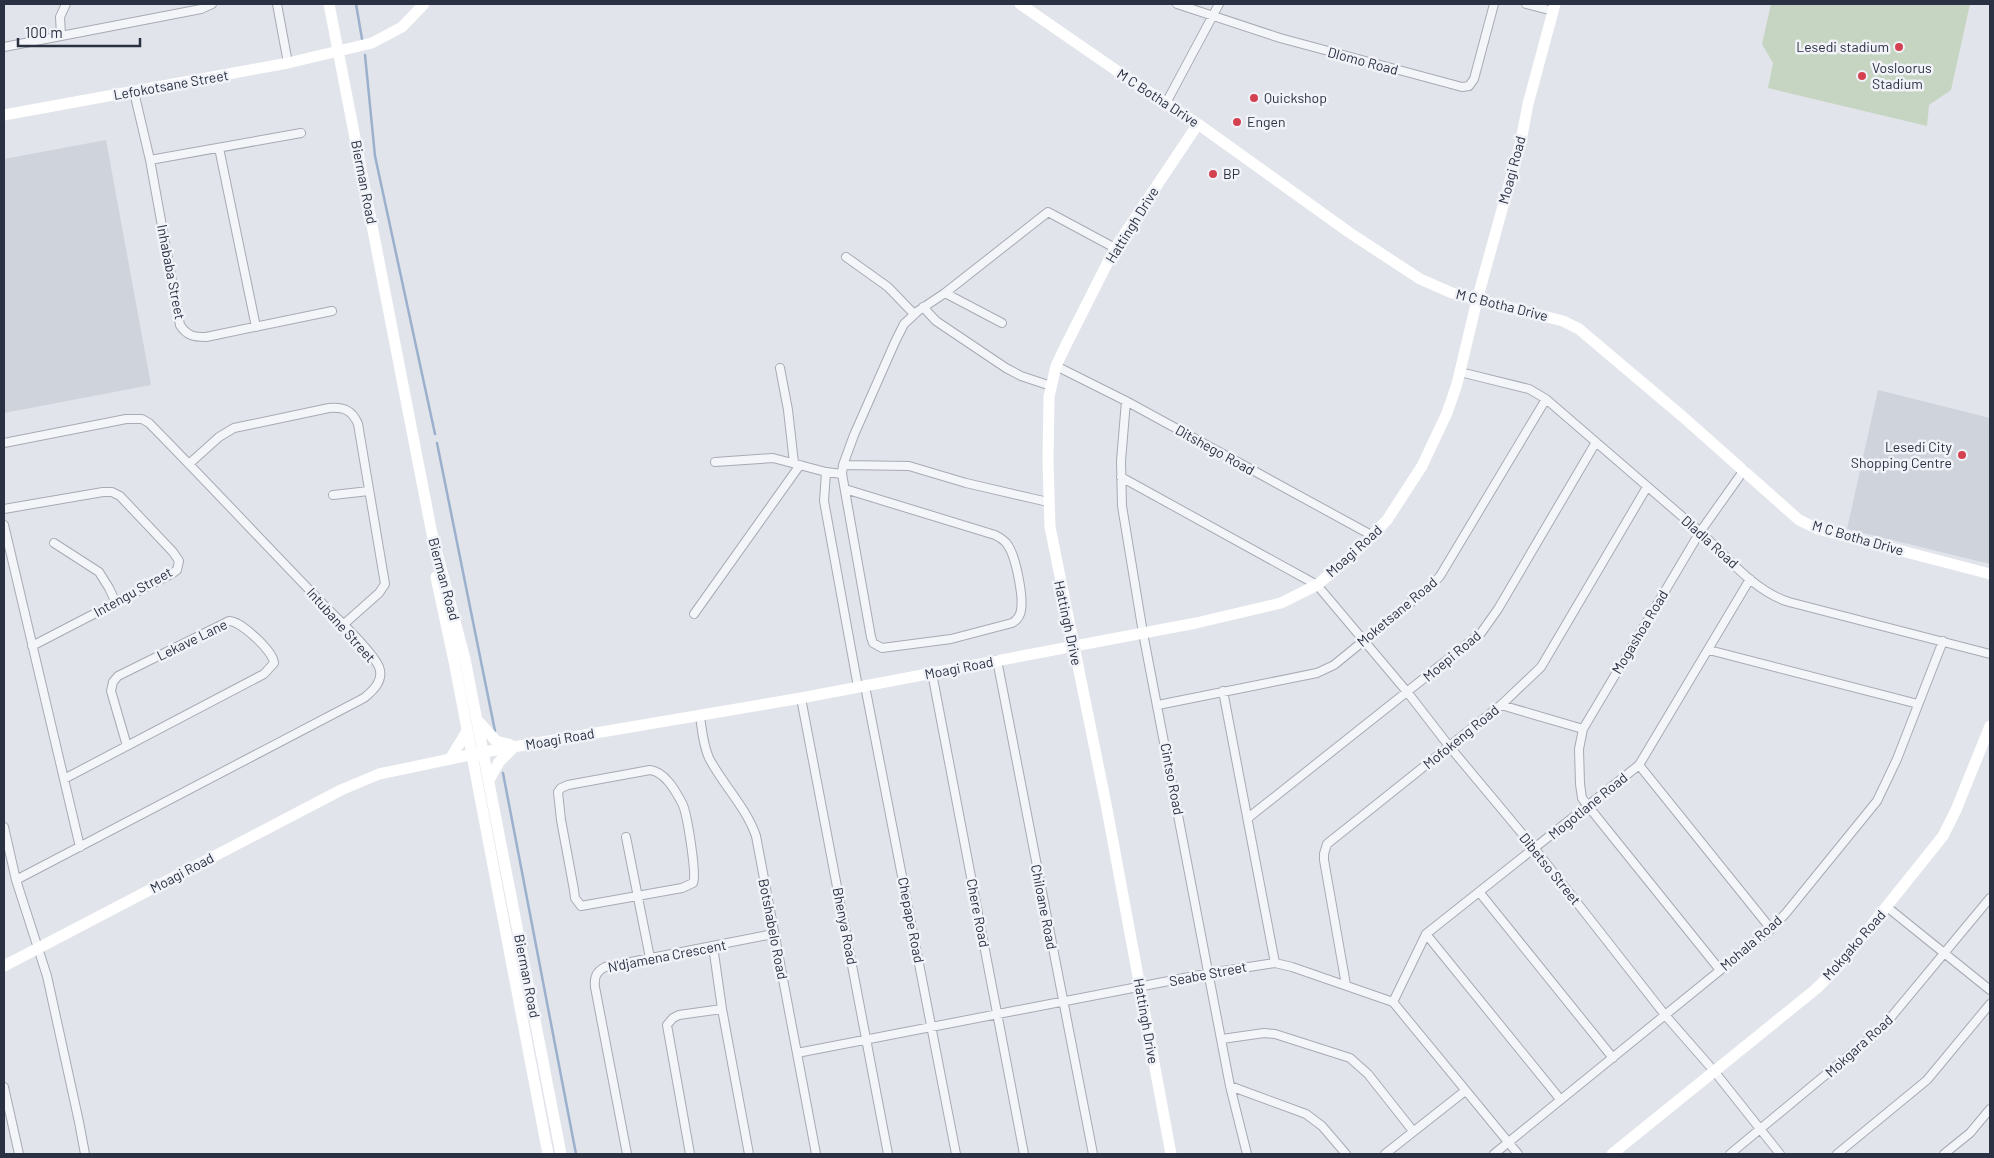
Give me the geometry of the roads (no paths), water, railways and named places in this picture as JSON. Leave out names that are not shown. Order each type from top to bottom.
[{"type":"street","points":[[61,36],[60,18],[66,4]]},
{"type":"street","points":[[4,47],[201,10],[212,4]]},
{"type":"street","points":[[277,4],[288,63]]},
{"type":"street","name":"Bierman Road","points":[[325,4],[337,52],[432,534],[460,637],[478,721],[561,1154]]},
{"type":"street","name":"Bierman Road","points":[[329,4],[420,503],[467,731],[548,1154]]},
{"type":"street","name":"Lefokotsane Street","points":[[4,115],[288,63],[372,43],[402,27],[424,4]]},
{"type":"street","name":"M C Botha Drive","points":[[1020,4],[1122,75],[1198,124],[1394,263],[1436,287],[1477,300],[1563,321],[1579,329],[1744,470],[1791,514],[1813,526],[1990,574]]},
{"type":"street","name":"Dlomo Road","points":[[1177,4],[1346,56],[1453,85],[1466,86],[1470,85],[1474,79],[1494,4]]},
{"type":"street","points":[[1166,103],[1219,4]]},
{"type":"street","points":[[1526,4],[1554,8]]},
{"type":"street","name":"Moagi Road","points":[[4,966],[359,782],[379,774],[516,746],[801,698],[1144,633],[1262,609],[1281,603],[1317,584],[1373,536],[1393,513],[1429,452],[1451,404],[1477,300],[1521,141],[1528,104],[1554,8]]},
{"type":"street","name":"Inhababa Street","points":[[134,92],[150,160],[180,325],[188,335],[206,337],[332,311]]},
{"type":"street","name":"Hattingh Drive","points":[[1171,1154],[1106,804],[1054,555],[1048,502],[1048,462],[1051,386],[1056,366],[1115,248],[1198,124]]},
{"type":"street","points":[[150,160],[301,134]]},
{"type":"street","points":[[219,148],[256,327]]},
{"type":"street","points":[[844,489],[1001,538],[1011,550],[1018,577],[1021,608],[1017,620],[1006,625],[951,639],[888,648],[877,646],[871,637],[844,489],[842,469],[854,435],[895,342],[904,324],[914,314],[945,293],[1048,212],[1115,248]]},
{"type":"street","points":[[846,257],[888,287],[914,314]]},
{"type":"street","points":[[945,293],[1002,322]]},
{"type":"street","points":[[923,307],[936,321],[1006,368],[1021,376],[1051,386]]},
{"type":"street","name":"Ditshego Road","points":[[1056,366],[1126,401],[1373,536]]},
{"type":"street","points":[[694,614],[797,464],[780,368]]},
{"type":"street","name":"Dladla Road","points":[[1460,372],[1529,389],[1546,398],[1700,532],[1750,579],[1782,600],[1990,654]]},
{"type":"street","name":"Moketsane Road","points":[[1158,705],[1317,673],[1334,664],[1365,640],[1431,586],[1440,576],[1546,398]]},
{"type":"street","name":"Cintso Road","points":[[1126,401],[1121,477],[1122,506],[1144,633],[1230,1086],[1247,1154]]},
{"type":"street","points":[[189,464],[219,437],[234,428],[329,408],[343,408],[351,412],[358,424],[385,584],[379,593],[343,625]]},
{"type":"street","name":"Intubane Street","points":[[4,443],[135,418],[149,423],[343,625],[374,659],[379,667],[381,676],[373,691],[364,698],[16,880]]},
{"type":"street","name":"Moepi Road","points":[[1248,818],[1482,633],[1488,626],[1596,442]]},
{"type":"street","points":[[715,462],[773,458],[826,472],[842,469],[909,466],[966,483],[1048,502]]},
{"type":"street","name":"Mogashoa Road","points":[[1720,970],[1582,798],[1579,749],[1582,729],[1700,532],[1744,470]]},
{"type":"street","name":"Chepape Road","points":[[826,472],[824,501],[932,1027],[956,1154]]},
{"type":"street","points":[[1121,477],[1317,584]]},
{"type":"street","name":"Mofokeng Road","points":[[1346,985],[1324,860],[1325,848],[1337,835],[1501,705],[1544,664],[1647,487]]},
{"type":"street","points":[[333,496],[369,490]]},
{"type":"street","name":"Intengu Street","points":[[4,509],[112,492],[120,496],[173,552],[179,561],[173,573],[32,646]]},
{"type":"street","points":[[4,525],[80,847]]},
{"type":"street","points":[[54,543],[98,572],[116,603]]},
{"type":"street","name":"Mogotlane Road","points":[[1393,1002],[1426,934],[1639,765],[1750,579]]},
{"type":"street","name":"Dibetso Street","points":[[1317,584],[1535,849],[1665,1015],[1714,1071],[1780,1154]]},
{"type":"street","name":"Lekave Lane","points":[[64,779],[127,746],[264,674],[274,663],[272,656],[241,625],[234,621],[229,621],[118,676],[113,682],[111,692],[127,746]]},
{"type":"street","name":"Mohala Road","points":[[1494,1154],[1771,928],[1852,834],[1877,801],[1897,759],[1943,641]]},
{"type":"street","points":[[1709,650],[1918,704]]},
{"type":"street","name":"Chiloane Road","points":[[997,660],[1092,1154]]},
{"type":"street","name":"Chere Road","points":[[932,673],[1024,1154]]},
{"type":"street","points":[[1223,691],[1275,963]]},
{"type":"street","name":"Bhenya Road","points":[[801,698],[888,1154]]},
{"type":"street","points":[[1501,705],[1582,729]]},
{"type":"street","name":"Botshabelo Road","points":[[700,716],[703,738],[709,757],[747,816],[754,831],[816,1154]]},
{"type":"street","points":[[478,721],[496,741],[516,746]]},
{"type":"street","name":"Mokgako Road","points":[[1612,1154],[1829,976],[1935,848],[1949,826],[1990,726]]},
{"type":"street","points":[[450,759],[467,731]]},
{"type":"street","points":[[490,780],[499,762],[516,746]]},
{"type":"street","points":[[1639,765],[1771,928]]},
{"type":"street","points":[[650,770],[661,774],[671,786],[684,808],[695,880],[693,884],[682,888],[638,896],[584,906],[578,903],[575,898],[561,820],[558,796],[561,788],[568,785],[650,770]]},
{"type":"street","points":[[4,827],[16,880],[48,976],[85,1154]]},
{"type":"street","points":[[626,838],[650,958]]},
{"type":"street","points":[[1480,892],[1613,1058]]},
{"type":"street","name":"Mokgara Road","points":[[1730,1154],[1876,1034],[1990,898]]},
{"type":"street","points":[[1887,907],[1990,990]]},
{"type":"street","name":"N'djamena Crescent","points":[[627,1154],[594,987],[594,977],[605,967],[773,934]]},
{"type":"street","points":[[1426,934],[1560,1099]]},
{"type":"street","points":[[713,946],[722,1008],[749,1154]]},
{"type":"street","name":"Seabe Street","points":[[797,1053],[1210,973],[1275,963],[1393,1002]]},
{"type":"street","points":[[1393,1002],[1518,1154]]},
{"type":"street","points":[[1837,1154],[1927,1080],[1990,1004]]},
{"type":"street","points":[[690,1154],[667,1025],[673,1018],[679,1015],[722,1008]]},
{"type":"street","points":[[1222,1039],[1264,1033],[1275,1034],[1350,1058],[1368,1074],[1413,1131]]},
{"type":"street","points":[[1230,1086],[1306,1114],[1322,1126],[1346,1154]]},
{"type":"street","points":[[4,1088],[19,1154]]},
{"type":"street","points":[[1385,1154],[1465,1091]]},
{"type":"street","points":[[1944,1154],[1970,1133],[1990,1110]]},
{"type":"waterway","points":[[356,4],[362,39]]},
{"type":"waterway","points":[[365,55],[375,156],[435,434]]},
{"type":"waterway","points":[[437,443],[495,731]]},
{"type":"waterway","points":[[503,773],[576,1154]]},
{"type":"place","name":"Lesedi stadium","points":[[1899,47]]},
{"type":"place","name":"Vosloorus Stadium","points":[[1862,76]]},
{"type":"place","name":"Quickshop","points":[[1254,98]]},
{"type":"place","name":"Engen","points":[[1237,122]]},
{"type":"place","name":"BP","points":[[1213,174]]},
{"type":"place","name":"Lesedi City Shopping Centre","points":[[1962,455]]}]
